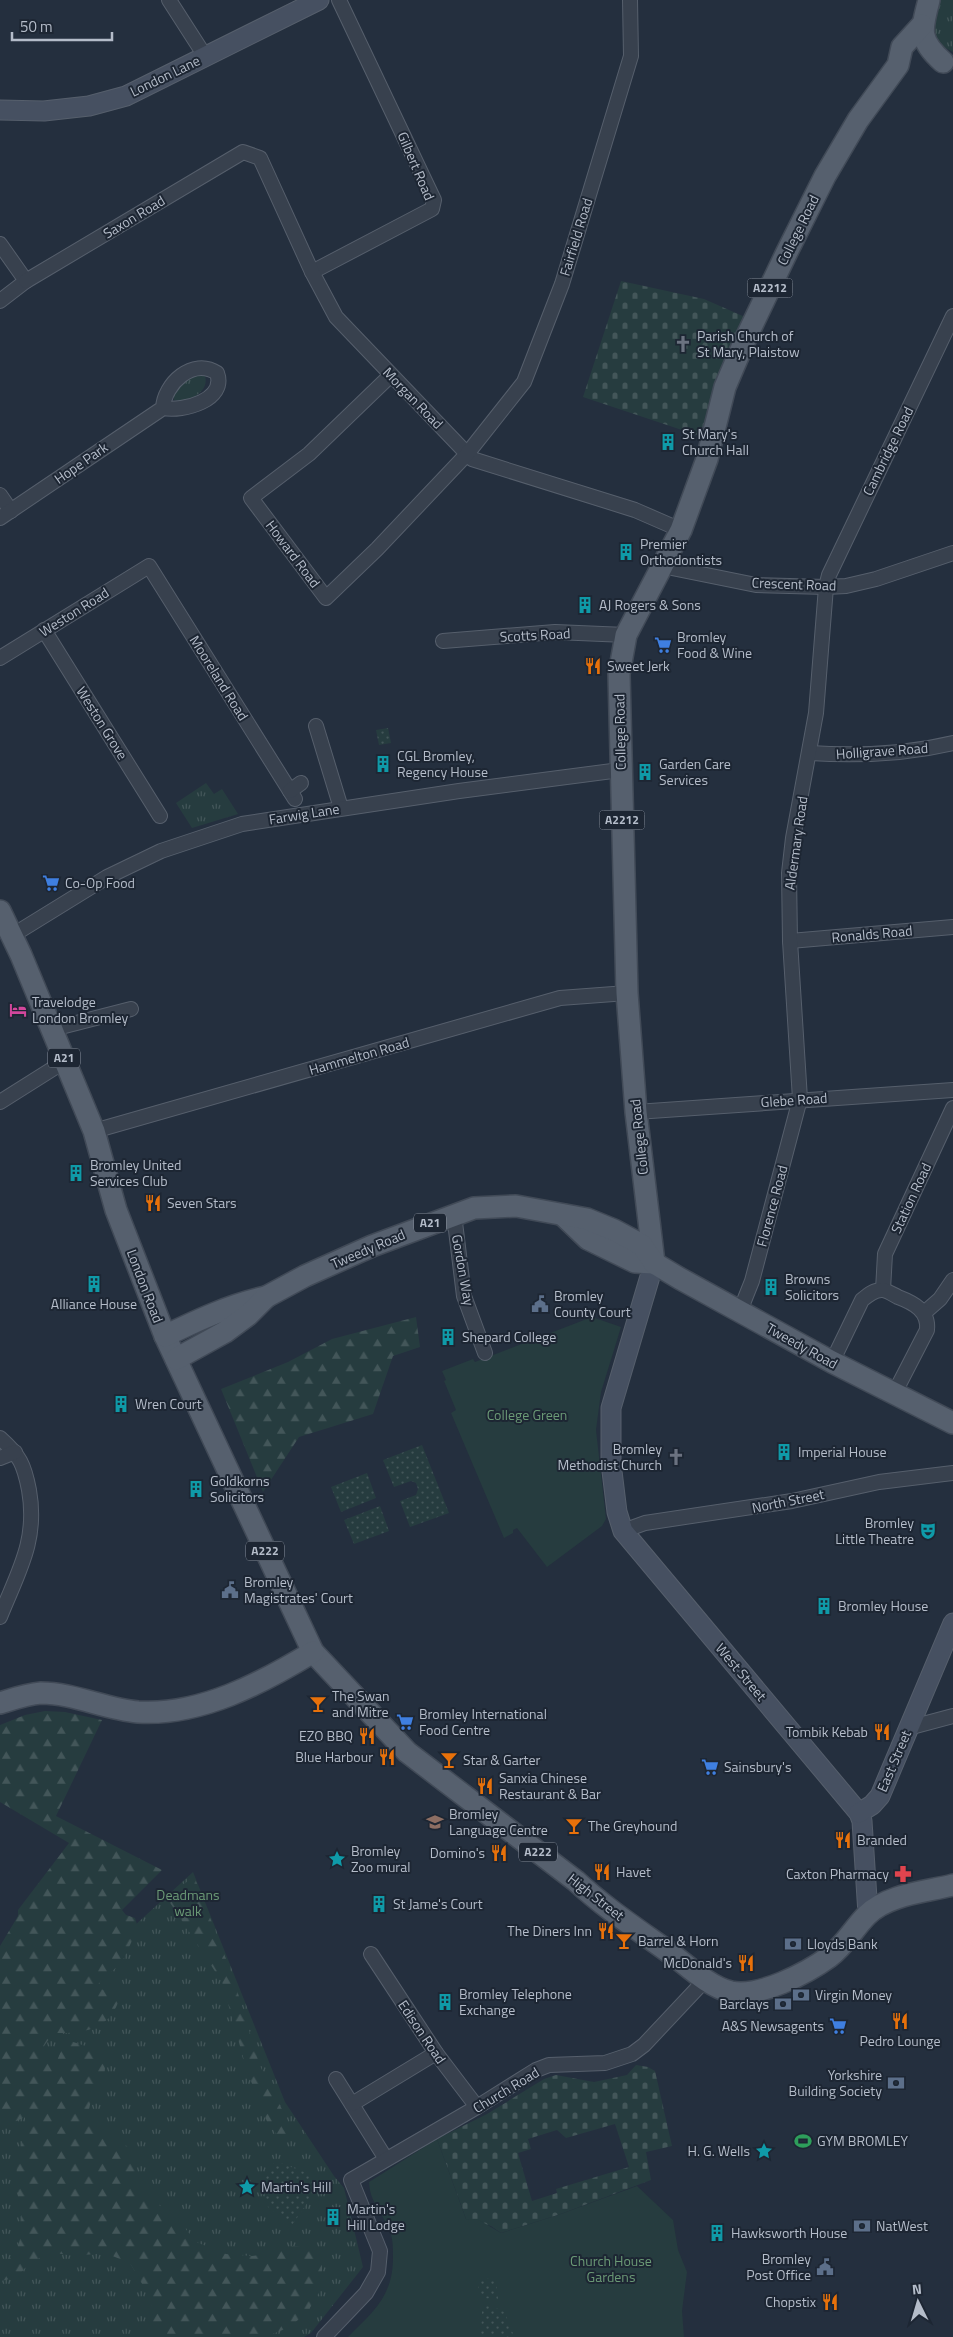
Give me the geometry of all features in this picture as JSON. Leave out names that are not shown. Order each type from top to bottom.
[{"type":"main road","name":"College Road","points":[[654,1263],[636,1112],[627,993],[619,674],[626,635],[681,530],[707,460],[726,388],[745,340],[824,176],[858,120],[898,65],[902,47],[922,25],[929,0]]},
{"type":"main road","points":[[922,25],[924,41],[930,50],[948,64]]},
{"type":"main road","points":[[898,65],[920,60],[948,64]]},
{"type":"main road","name":"London Road","points":[[0,911],[13,936],[53,1029],[94,1131],[116,1210],[165,1336],[313,1652]]},
{"type":"main road","name":"Tweedy Road","points":[[165,1336],[218,1311],[240,1303],[266,1297],[305,1276],[372,1246],[474,1208],[516,1206],[587,1219],[614,1230],[642,1245],[654,1263]]},
{"type":"main road","points":[[614,1230],[633,1226],[648,1211]]},
{"type":"main road","name":"Tweedy Road","points":[[563,1215],[588,1240],[635,1262],[654,1263],[832,1362],[953,1423]]},
{"type":"main road","name":"Tweedy Road","points":[[176,1359],[225,1332],[248,1315],[266,1297]]},
{"type":"main road","points":[[0,1703],[30,1694],[47,1694],[119,1710],[150,1712],[171,1710],[194,1706],[235,1693],[287,1668],[313,1652]]},
{"type":"main road","name":"High Street","points":[[313,1652],[420,1763],[576,1881],[596,1899],[706,1979],[730,1992],[749,1993],[791,1978],[820,1963],[841,1948],[868,1914]]},
{"type":"main road","name":"A222","points":[[868,1914],[889,1901],[953,1886]]},
{"type":"street","points":[[169,0],[205,56]]},
{"type":"street","name":"London Lane","points":[[0,110],[44,111],[89,106],[126,96],[319,0]]},
{"type":"street","name":"Gilbert Road","points":[[312,272],[432,209],[434,200],[339,0]]},
{"type":"street","name":"Fairfield Road","points":[[467,454],[524,382],[562,284],[631,56],[630,0]]},
{"type":"street","name":"Morgan Road","points":[[243,152],[260,158],[312,272],[336,317],[467,454],[472,458],[635,510],[681,530]]},
{"type":"street","name":"Saxon Road","points":[[0,301],[26,281],[243,152]]},
{"type":"street","points":[[0,244],[26,281]]},
{"type":"street","name":"Cambridge Road","points":[[826,587],[829,575],[953,316]]},
{"type":"street","name":"Howard Road","points":[[391,375],[309,454],[251,498],[326,598],[377,549],[467,454]]},
{"type":"street","name":"Hope Park","points":[[6,515],[163,408]]},
{"type":"street","points":[[0,495],[6,515]]},
{"type":"street","name":"Crescent Road","points":[[662,566],[756,585],[826,587],[846,586],[876,579],[953,553]]},
{"type":"street","name":"Weston Road","points":[[0,658],[149,566]]},
{"type":"street","name":"Mooreland Road","points":[[149,566],[295,791]]},
{"type":"street","name":"Aldermary Road","points":[[800,1099],[790,940],[789,873],[793,838],[816,713],[826,587]]},
{"type":"street","name":"Weston Grove","points":[[44,630],[160,816]]},
{"type":"street","name":"Scotts Road","points":[[443,641],[555,632],[626,635]]},
{"type":"street","points":[[316,726],[340,808]]},
{"type":"street","name":"Holligrave Road","points":[[810,753],[853,755],[910,750],[953,743]]},
{"type":"street","name":"Farwig Lane","points":[[13,936],[107,877],[161,851],[242,824],[340,808],[620,770]]},
{"type":"street","name":"Ronalds Road","points":[[790,940],[953,927]]},
{"type":"street","name":"Hammelton Road","points":[[94,1131],[560,998],[627,993]]},
{"type":"street","points":[[53,1029],[131,1009]]},
{"type":"street","points":[[0,1102],[66,1061]]},
{"type":"street","name":"Glebe Road","points":[[636,1112],[800,1099],[953,1090]]},
{"type":"street","name":"Florence Road","points":[[740,1311],[752,1281],[800,1099]]},
{"type":"street","name":"Station Road","points":[[883,1290],[885,1254],[953,1108]]},
{"type":"street","name":"Gordon Way","points":[[454,1214],[464,1296],[485,1353]]},
{"type":"street","name":"College Road","points":[[623,1531],[617,1512],[611,1463],[611,1408],[654,1263]]},
{"type":"street","points":[[924,1313],[940,1299],[953,1280]]},
{"type":"street","points":[[832,1362],[862,1300],[875,1291],[883,1290],[911,1302],[924,1313],[928,1324],[927,1330],[894,1394]]},
{"type":"street","points":[[0,1438],[15,1452],[24,1465],[32,1521],[27,1553],[6,1587],[0,1617]]},
{"type":"street","points":[[0,1458],[15,1452]]},
{"type":"street","name":"North Street","points":[[623,1531],[645,1524],[792,1501],[879,1482],[953,1473]]},
{"type":"street","name":"West Street","points":[[623,1531],[860,1813]]},
{"type":"street","name":"East Street","points":[[860,1813],[872,1805],[880,1796],[953,1623]]},
{"type":"street","points":[[908,1728],[953,1716]]},
{"type":"street","points":[[860,1813],[868,1914]]},
{"type":"street","name":"Edison Road","points":[[371,1954],[436,2053],[477,2107]]},
{"type":"street","name":"Church Road","points":[[324,2337],[366,2293],[378,2272],[380,2251],[351,2180],[477,2107],[536,2070],[549,2065],[605,2063],[632,2054],[644,2045],[706,1979]]},
{"type":"street","points":[[352,2104],[436,2053]]},
{"type":"street","points":[[336,2079],[386,2159]]},
{"type":"green space","points":[[939,0],[953,0],[953,52],[938,44],[933,30]]},
{"type":"green space","points":[[621,281],[704,299],[745,317],[724,362],[700,436],[583,397]]},
{"type":"green space","points":[[196,375],[205,376],[206,382],[201,392],[185,400],[174,400],[174,393],[186,381]]},
{"type":"green space","points":[[388,728],[391,743],[379,745],[376,730]]},
{"type":"green space","points":[[206,783],[214,794],[222,789],[238,814],[192,828],[176,803]]},
{"type":"green space","points":[[416,1317],[420,1347],[393,1356],[373,1414],[299,1437],[263,1492],[221,1389],[288,1362],[332,1339]]},
{"type":"green space","name":"College Green","points":[[592,1317],[621,1327],[601,1392],[596,1430],[606,1519],[602,1526],[547,1567],[517,1528],[513,1530],[513,1533],[504,1538],[451,1413],[456,1410],[442,1371],[473,1359],[475,1362]]},
{"type":"green space","points":[[422,1445],[449,1513],[410,1527],[400,1501],[416,1495],[418,1489],[416,1483],[411,1481],[394,1487],[383,1460]]},
{"type":"green space","points":[[367,1473],[376,1498],[341,1512],[331,1487]]},
{"type":"green space","points":[[380,1506],[389,1531],[354,1544],[344,1520]]},
{"type":"green space","points":[[45,1711],[65,1712],[102,1720],[56,1816],[162,1870],[122,1910],[126,1915],[135,1918],[138,1928],[122,1962],[95,1987],[104,1990],[113,1986],[120,1996],[111,2016],[104,2022],[86,2030],[54,2033],[43,2047],[42,2060],[44,2064],[57,2061],[63,2045],[70,2041],[95,2049],[102,2056],[105,2067],[104,2085],[91,2100],[86,2123],[103,2127],[124,2143],[135,2156],[137,2182],[159,2205],[177,2218],[196,2242],[226,2254],[252,2256],[274,2253],[292,2246],[312,2248],[322,2266],[321,2289],[308,2311],[290,2327],[265,2337],[149,2337],[152,2301],[130,2263],[105,2253],[73,2256],[51,2252],[28,2264],[18,2277],[1,2281],[0,2266],[17,2251],[23,2227],[18,2196],[16,2159],[25,2136],[25,2117],[0,2129],[0,1946],[18,1916],[18,1910],[69,1843],[0,1802],[0,1725],[25,1715]]},
{"type":"green space","points":[[193,1872],[285,2102],[344,2188],[363,2267],[311,2333],[304,2337],[0,2337],[0,2049]]},
{"type":"green space","name":"Deadmans walk","points":[[194,1876],[233,1977],[260,2066],[296,2137],[283,2141],[268,2124],[247,2071],[222,1982],[167,1898]]},
{"type":"green space","points":[[636,2065],[648,2067],[655,2071],[672,2146],[646,2152],[651,2180],[558,2215],[501,2233],[491,2226],[466,2219],[437,2139],[487,2114],[544,2079],[556,2075],[594,2082],[627,2075]],"holes":[[[615,2124],[629,2167],[556,2189],[557,2193],[532,2201],[518,2153],[531,2149],[528,2139],[557,2130],[566,2138]]]},
{"type":"green space","name":"Church House Gardens","points":[[437,2139],[466,2219],[479,2220],[501,2233],[558,2215],[637,2186],[673,2220],[678,2250],[687,2272],[682,2311],[684,2337],[348,2337],[374,2311],[386,2293],[392,2271],[393,2249],[391,2234],[373,2200],[369,2182]]},
{"type":"green space","points":[[275,2161],[315,2176],[319,2186],[292,2225],[268,2207],[262,2185]]},
{"type":"green space","points":[[496,2278],[498,2299],[482,2298],[476,2280]]},
{"type":"green space","points":[[486,2303],[506,2313],[509,2328],[513,2333],[510,2337],[479,2334],[482,2307]]},
{"type":"place","name":"Parish Church of St Mary, Plaistow","points":[[683,344]]},
{"type":"place","name":"St Mary's Church Hall","points":[[668,442]]},
{"type":"place","name":"Premier Orthodontists","points":[[626,552]]},
{"type":"place","name":"AJ Rogers & Sons","points":[[585,605]]},
{"type":"place","name":"Bromley Food & Wine","points":[[663,645]]},
{"type":"place","name":"Sweet Jerk","points":[[593,666]]},
{"type":"place","name":"CGL Bromley, Regency House","points":[[383,764]]},
{"type":"place","name":"Garden Care Services","points":[[645,772]]},
{"type":"place","name":"Co-Op Food","points":[[51,883]]},
{"type":"place","name":"Travelodge London Bromley","points":[[18,1010]]},
{"type":"place","name":"Bromley United Services Club","points":[[76,1173]]},
{"type":"place","name":"Seven Stars","points":[[153,1203]]},
{"type":"place","name":"Alliance House","points":[[94,1284]]},
{"type":"place","name":"Browns Solicitors","points":[[771,1287]]},
{"type":"place","name":"Bromley County Court","points":[[540,1304]]},
{"type":"place","name":"Shepard College","points":[[448,1337]]},
{"type":"place","name":"Wren Court","points":[[121,1404]]},
{"type":"place","name":"Imperial House","points":[[784,1452]]},
{"type":"place","name":"Bromley Methodist Church","points":[[676,1457]]},
{"type":"place","name":"Goldkorns Solicitors","points":[[196,1489]]},
{"type":"place","name":"Bromley Little Theatre","points":[[928,1531]]},
{"type":"place","name":"Bromley Magistrates' Court","points":[[230,1590]]},
{"type":"place","name":"Bromley House","points":[[824,1606]]},
{"type":"place","name":"The Swan and Mitre","points":[[318,1704]]},
{"type":"place","name":"Bromley International Food Centre","points":[[405,1722]]},
{"type":"place","name":"Tombik Kebab","points":[[882,1732]]},
{"type":"place","name":"EZO BBQ","points":[[367,1736]]},
{"type":"place","name":"Blue Harbour","points":[[387,1757]]},
{"type":"place","name":"Star & Garter","points":[[449,1760]]},
{"type":"place","name":"Sainsbury's","points":[[710,1767]]},
{"type":"place","name":"Sanxia Chinese Restaurant & Bar","points":[[485,1786]]},
{"type":"place","name":"Bromley Language Centre","points":[[435,1822]]},
{"type":"place","name":"The Greyhound","points":[[574,1826]]},
{"type":"place","name":"Branded","points":[[843,1840]]},
{"type":"place","name":"Domino's","points":[[499,1853]]},
{"type":"place","name":"Bromley Zoo mural","points":[[337,1859]]},
{"type":"place","name":"Havet","points":[[602,1872]]},
{"type":"place","name":"Caxton Pharmacy","points":[[903,1874]]},
{"type":"place","name":"St Jame's Court","points":[[379,1904]]},
{"type":"place","name":"The Diners Inn","points":[[606,1931]]},
{"type":"place","name":"Barrel & Horn","points":[[624,1941]]},
{"type":"place","name":"Lloyds Bank","points":[[793,1944]]},
{"type":"place","name":"McDonald's","points":[[746,1963]]},
{"type":"place","name":"Virgin Money","points":[[801,1995]]},
{"type":"place","name":"Bromley Telephone Exchange","points":[[445,2002]]},
{"type":"place","name":"Barclays","points":[[783,2004]]},
{"type":"place","name":"Pedro Lounge","points":[[900,2021]]},
{"type":"place","name":"A&S Newsagents","points":[[838,2026]]},
{"type":"place","name":"Yorkshire Building Society","points":[[896,2083]]},
{"type":"place","name":"GYM BROMLEY","points":[[803,2141]]},
{"type":"place","name":"H. G. Wells","points":[[764,2151]]},
{"type":"place","name":"Martin's Hill","points":[[247,2187]]},
{"type":"place","name":"Martin's Hill Lodge","points":[[333,2217]]},
{"type":"place","name":"NatWest","points":[[862,2226]]},
{"type":"place","name":"Hawksworth House","points":[[717,2233]]},
{"type":"place","name":"Bromley Post Office","points":[[825,2267]]},
{"type":"place","name":"Chopstix","points":[[830,2302]]}]
